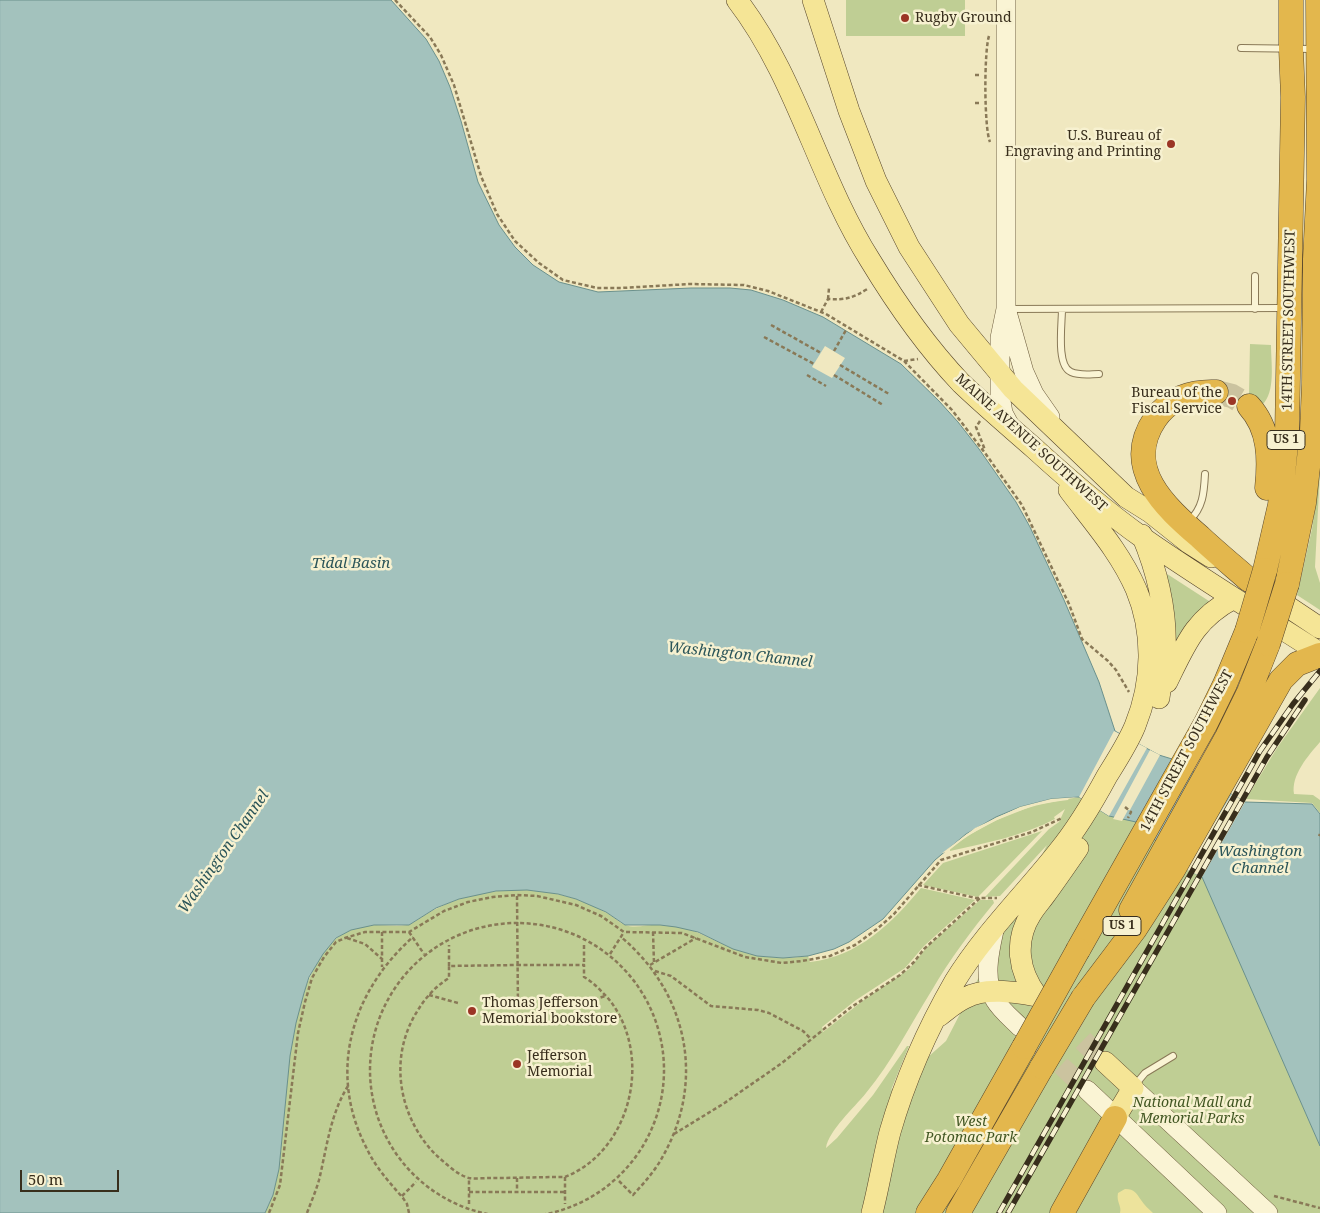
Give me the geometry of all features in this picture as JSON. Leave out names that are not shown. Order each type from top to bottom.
[{"type":"highway","name":"14TH STREET SOUTHWEST","points":[[928,1213],[949,1180],[1022,1037],[1078,950],[1191,751],[1222,691],[1247,631],[1250,583],[1276,528],[1283,481],[1288,410],[1293,97],[1291,0]]},
{"type":"highway","name":"14TH STREET SOUTHWEST","points":[[1213,780],[1268,644],[1287,584],[1300,528],[1310,455],[1314,384],[1315,259],[1320,184],[1318,0]]},
{"type":"highway","points":[[1216,392],[1192,393],[1170,404],[1157,416],[1152,423],[1144,444],[1144,464],[1150,482],[1162,500],[1184,524],[1250,583]]},
{"type":"highway","points":[[1249,406],[1258,419],[1268,446],[1268,477],[1264,513],[1250,583]]},
{"type":"highway","points":[[958,1213],[1083,998],[1135,929],[1167,862],[1213,780],[1281,680],[1297,664],[1320,654]]},
{"type":"highway","points":[[1062,1213],[1115,1118]]},
{"type":"highway","points":[[936,1213],[949,1180]]},
{"type":"main road","name":"MAINE AVENUE SOUTHWEST","points":[[737,0],[758,30],[781,73],[834,195],[869,259],[900,307],[959,380],[1080,489],[1143,538],[1250,583],[1320,654]]},
{"type":"main road","name":"MAINE AVENUE SOUTHWEST","points":[[813,0],[857,135],[876,181],[909,247],[959,324],[1000,374],[1044,420],[1126,496],[1150,512],[1189,543],[1320,628]]},
{"type":"main road","points":[[1006,0],[1006,308],[1000,338],[1000,374],[1001,405],[1011,428]]},
{"type":"main road","points":[[1291,58],[1319,60]]},
{"type":"main road","points":[[1006,308],[1024,372],[1034,394],[1067,440]]},
{"type":"main road","points":[[1047,460],[1113,547],[1129,574],[1142,606],[1147,625],[1148,676],[1134,741]]},
{"type":"main road","points":[[1126,496],[1154,571],[1164,615],[1165,653],[1158,700]]},
{"type":"main road","points":[[935,1019],[966,998],[980,993],[1016,993],[1036,996],[1028,985],[1020,960],[1019,949],[1024,928],[1030,914],[1080,845],[1096,809],[1158,700],[1185,645],[1198,626],[1214,610],[1250,583]]},
{"type":"main road","points":[[872,1213],[895,1116],[935,1019],[956,981],[995,926],[1096,809]]},
{"type":"main road","points":[[995,926],[988,971],[992,992],[1022,1037]]},
{"type":"main road","points":[[1105,1062],[1133,1088],[1271,1204]]},
{"type":"main road","points":[[1115,1118],[1133,1088]]},
{"type":"main road","points":[[1087,1090],[1217,1213]]},
{"type":"lane","points":[[1241,48],[1291,58]]},
{"type":"lane","points":[[1255,276],[1255,308]]},
{"type":"lane","points":[[1006,308],[1290,308]]},
{"type":"lane","points":[[1062,309],[1061,354],[1063,365],[1074,374],[1099,374]]},
{"type":"lane","points":[[1184,524],[1198,510],[1204,498],[1206,474]]},
{"type":"lane","points":[[1133,1088],[1145,1073],[1173,1056]]},
{"type":"path","points":[[395,0],[430,37],[441,55],[454,85],[481,176],[497,214],[515,241],[539,264],[563,280],[597,288],[690,284],[744,285],[768,291],[821,312],[904,361],[952,410],[1022,505],[1069,604],[1082,638],[1108,661],[1133,697]]},
{"type":"path","points":[[975,75],[981,75]]},
{"type":"path","points":[[975,103],[981,103]]},
{"type":"path","points":[[828,299],[843,300],[856,296],[871,287]]},
{"type":"path","points":[[821,312],[828,299],[829,288]]},
{"type":"path","points":[[771,325],[821,352]]},
{"type":"path","points":[[834,351],[846,330]]},
{"type":"path","points":[[764,336],[814,364]]},
{"type":"path","points":[[904,361],[924,359]]},
{"type":"path","points":[[840,365],[889,394]]},
{"type":"path","points":[[807,375],[826,386]]},
{"type":"path","points":[[834,375],[883,405]]},
{"type":"path","points":[[980,420],[976,427],[985,453]]},
{"type":"path","points":[[1125,808],[1131,812],[1128,818]]},
{"type":"path","points":[[269,1213],[280,1185],[298,1033],[305,1002],[312,978],[324,957],[336,942],[365,932],[410,932],[444,911],[468,902],[517,895],[537,896],[576,905],[601,916],[624,932],[682,933],[745,957],[782,963],[830,956],[854,945],[877,929],[894,914],[940,860],[1032,832],[1068,815]]},
{"type":"path","points":[[918,885],[980,898],[1003,897]]},
{"type":"path","points":[[517,895],[518,1009]]},
{"type":"path","points":[[674,1134],[723,1104],[782,1063],[856,1003],[900,975],[924,949],[980,898]]},
{"type":"path","points":[[423,1189],[392,1154],[377,1124],[369,1094],[368,1059],[372,1031],[384,1001],[400,976],[424,954],[432,954],[477,933],[496,928],[517,927],[551,931],[571,939]]},
{"type":"path","points":[[382,932],[382,969]]},
{"type":"path","points":[[410,932],[424,954]]},
{"type":"path","points":[[610,954],[624,932]]},
{"type":"path","points":[[653,932],[654,963]]},
{"type":"path","points":[[408,1213],[407,1204],[402,1196],[382,1174],[367,1149],[354,1118],[348,1084],[348,1061],[354,1023],[369,989],[382,969],[413,937]]},
{"type":"path","points":[[345,938],[365,944],[382,959]]},
{"type":"path","points":[[619,1181],[633,1195],[663,1158],[674,1134],[685,1095],[686,1058],[674,1006],[650,965],[621,938]]},
{"type":"path","points":[[650,965],[697,938]]},
{"type":"path","points":[[577,942],[588,947]]},
{"type":"path","points":[[450,944],[449,978],[429,995],[415,1014],[403,1044],[400,1072],[402,1093],[411,1120],[427,1145],[444,1162],[469,1178],[565,1177],[584,1166],[607,1145],[624,1117],[630,1099],[632,1067],[629,1042],[623,1023],[613,1004],[590,980],[584,977],[584,945]]},
{"type":"path","points":[[600,954],[610,954],[629,970],[652,1005],[662,1034],[667,1066],[664,1098],[656,1127],[642,1154],[619,1181],[600,1197]]},
{"type":"path","points":[[449,966],[584,965]]},
{"type":"path","points":[[653,970],[671,976],[711,1006],[758,1010],[769,1013],[803,1031],[811,1039]]},
{"type":"path","points":[[429,995],[458,1003]]},
{"type":"path","points":[[576,1006],[606,996]]},
{"type":"path","points":[[307,1213],[319,1182],[334,1111],[348,1084]]},
{"type":"path","points":[[565,1177],[565,1204],[582,1204],[595,1200]]},
{"type":"path","points":[[444,1203],[469,1204],[469,1178]]},
{"type":"path","points":[[517,1178],[517,1192]]},
{"type":"path","points":[[402,1196],[416,1182]]},
{"type":"path","points":[[469,1192],[565,1192]]},
{"type":"path","points":[[1271,1204],[1320,1208]]},
{"type":"green space","name":"Rugby Ground","points":[[846,0],[965,0],[965,36],[846,36]]},
{"type":"green space","points":[[1250,344],[1271,345],[1271,385],[1262,405],[1249,395]]},
{"type":"green space","points":[[1320,471],[1315,567],[1320,583],[1320,610],[1297,595],[1312,529]]},
{"type":"green space","points":[[1161,570],[1212,603],[1176,645]]},
{"type":"green space","points":[[1320,688],[1320,742],[1301,766],[1295,780],[1294,794],[1313,795],[1320,800],[1320,813],[1312,803],[1246,799],[1277,748]]},
{"type":"green space","points":[[1113,733],[1185,869],[1202,877],[1204,880],[1320,1146],[1320,1213],[265,1213],[273,1194],[278,1174],[291,1047],[306,985],[326,949],[340,936],[356,928],[376,925],[407,925],[459,899],[494,891],[530,890],[559,894],[578,900],[608,913],[622,924],[629,926],[656,925],[681,927],[738,950],[772,957],[808,956],[810,962],[827,959],[859,946],[898,914],[921,888],[975,900],[924,946],[905,968],[856,1000],[822,1027],[823,1032],[865,999],[909,969],[927,947],[980,900],[993,900],[994,903],[946,967],[884,1069],[837,1127],[826,1148],[837,1138],[873,1095],[907,1046],[909,1046],[891,1090],[946,1041],[1047,845],[1000,896],[985,897],[1049,829],[1059,822],[1065,809],[1054,817],[1055,819],[1030,830],[990,842],[950,851],[950,849],[963,839],[1006,816],[1036,806],[1068,800]]},
{"type":"green space","points":[[1042,831],[978,897],[923,885],[943,863]]},
{"type":"sand","points":[[1125,1189],[1135,1192],[1153,1213],[1120,1213],[1118,1193]]},
{"type":"water","name":"Tidal Basin","points":[[0,0],[391,0],[426,39],[439,61],[461,121],[478,182],[499,225],[515,247],[533,265],[559,282],[598,292],[691,288],[751,290],[783,300],[823,317],[901,364],[958,422],[1016,502],[1030,527],[1064,600],[1099,682],[1115,731],[1159,755],[1172,759],[1245,802],[1312,804],[1320,814],[1320,1146],[1202,877],[1184,868],[1136,822],[1109,816],[1079,797],[1051,799],[1020,807],[996,817],[966,834],[935,860],[883,919],[849,942],[834,949],[808,956],[783,958],[757,956],[733,949],[698,932],[660,925],[625,925],[606,912],[576,899],[558,894],[527,890],[496,891],[459,899],[436,908],[409,925],[374,925],[351,930],[336,938],[323,954],[309,977],[304,993],[290,1056],[279,1169],[273,1195],[265,1213],[0,1213]]},
{"type":"pier","points":[[825,346],[845,358],[832,378],[812,367]]},
{"type":"pier","points":[[1114,731],[1147,748],[1109,816],[1079,797]]},
{"type":"pier","points":[[1150,750],[1160,755],[1122,821],[1113,819]]},
{"type":"pier","points":[[1232,794],[1245,802],[1202,877],[1185,869]]},
{"type":"pier","points":[[1079,797],[1035,805],[997,820],[967,836],[947,852],[942,853],[975,828],[1020,807],[1051,799]]},
{"type":"tunnel","points":[[1216,392],[1232,396],[1249,406]]},
{"type":"tunnel","points":[[1037,996],[1105,1062]]},
{"type":"tunnel","points":[[1020,1027],[1087,1090]]},
{"type":"railway","points":[[999,1213],[1260,751],[1293,704],[1320,671]]},
{"type":"railway","points":[[1008,1213],[1267,757],[1305,700]]},
{"type":"place","name":"Rugby Ground","points":[[905,18]]},
{"type":"place","name":"U.S. Bureau of Engraving and Printing","points":[[1171,144]]},
{"type":"place","name":"Bureau of the Fiscal Service","points":[[1232,401]]},
{"type":"place","name":"Thomas Jefferson Memorial bookstore","points":[[472,1011]]},
{"type":"place","name":"Jefferson Memorial","points":[[517,1064]]},
{"type":"water label","name":"Washington Channel","points":[[740,655]]},
{"type":"water label","name":"Washington Channel","points":[[224,852]]},
{"type":"water label","name":"Washington Channel","points":[[1260,860]]},
{"type":"park label","name":"National Mall and Memorial Parks","points":[[1192,1112]]},
{"type":"park label","name":"West Potomac Park","points":[[971,1130]]}]
